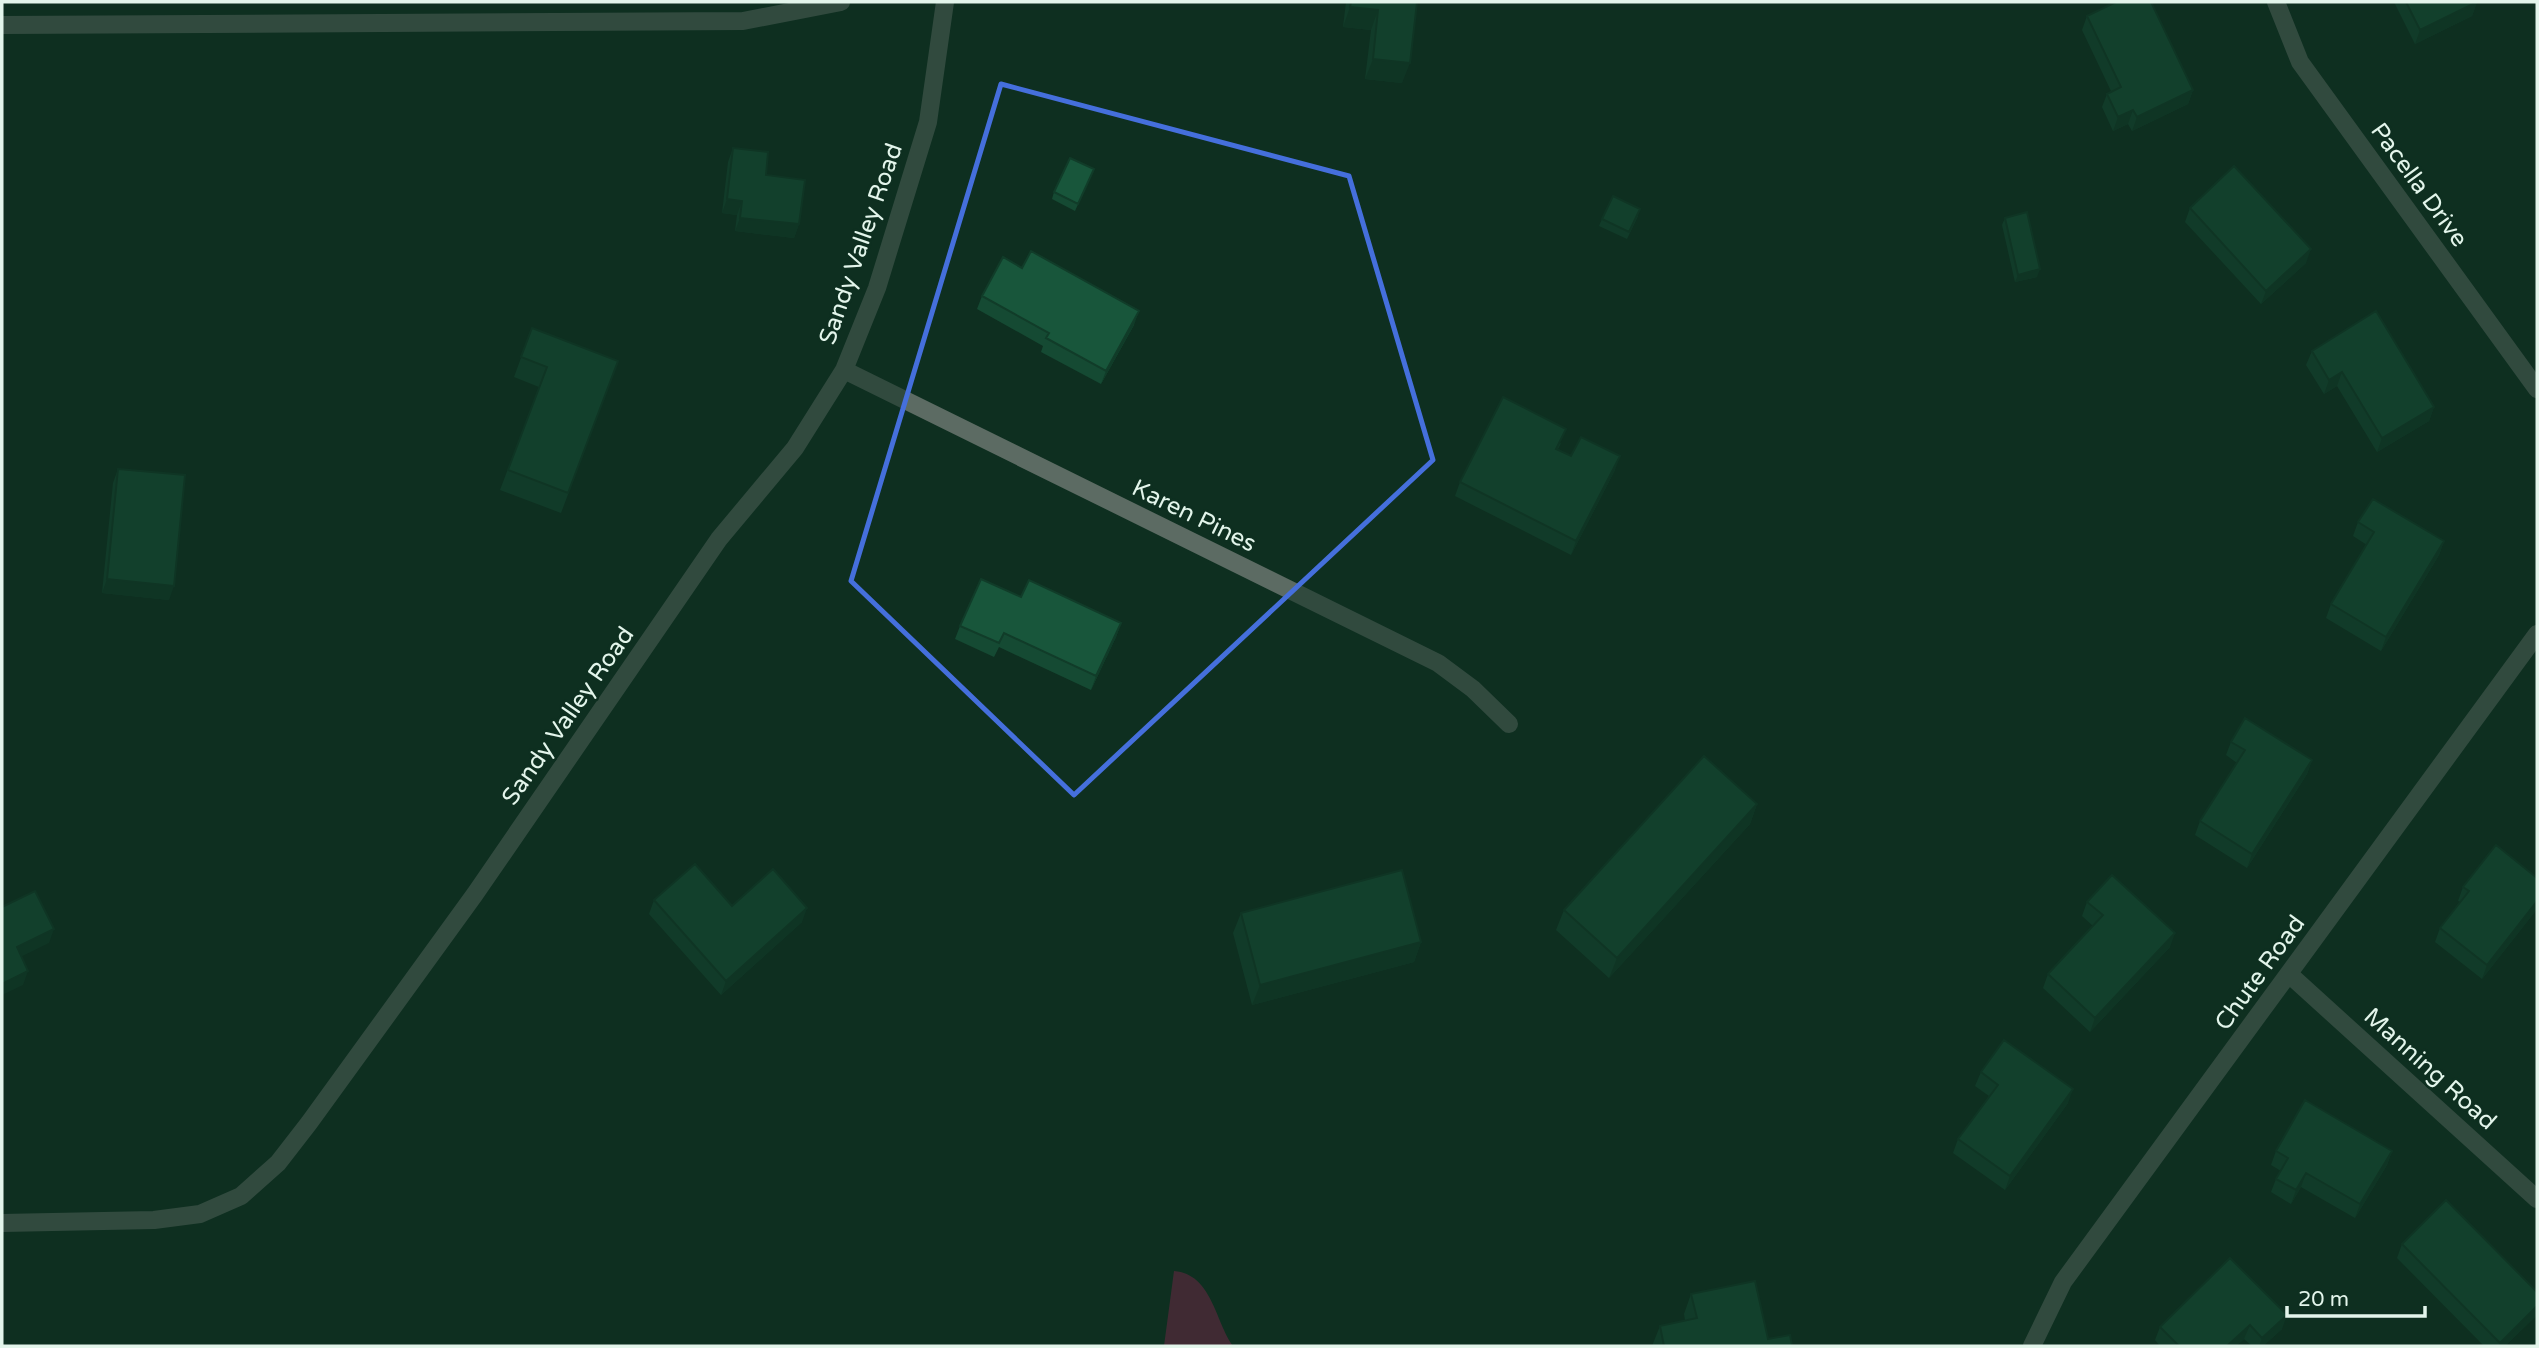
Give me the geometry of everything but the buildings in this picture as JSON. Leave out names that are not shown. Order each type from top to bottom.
[{"type":"street","points":[[2,25],[743,21],[841,2]]},
{"type":"street","name":"Sandy Valley Road","points":[[2,1223],[154,1220],[200,1214],[241,1196],[278,1163],[475,894],[719,540],[795,448],[844,370],[877,288],[928,122],[945,2]]},
{"type":"street","name":"Pacella Drive","points":[[2276,2],[2300,62],[2537,389]]},
{"type":"street","name":"Karen Pines","points":[[844,370],[1438,663],[1473,689],[1509,724]]},
{"type":"street","name":"Chute Road","points":[[2032,1346],[2063,1282],[2537,634]]},
{"type":"street","name":"Manning Road","points":[[2290,975],[2537,1199]]},
{"type":"highlighted area","points":[[1001,84],[1349,176],[1433,460],[1074,795],[851,581]]},
{"type":"shaded area","points":[[1174,1271],[1187,1274],[1205,1289],[1233,1346],[1164,1346]]}]
